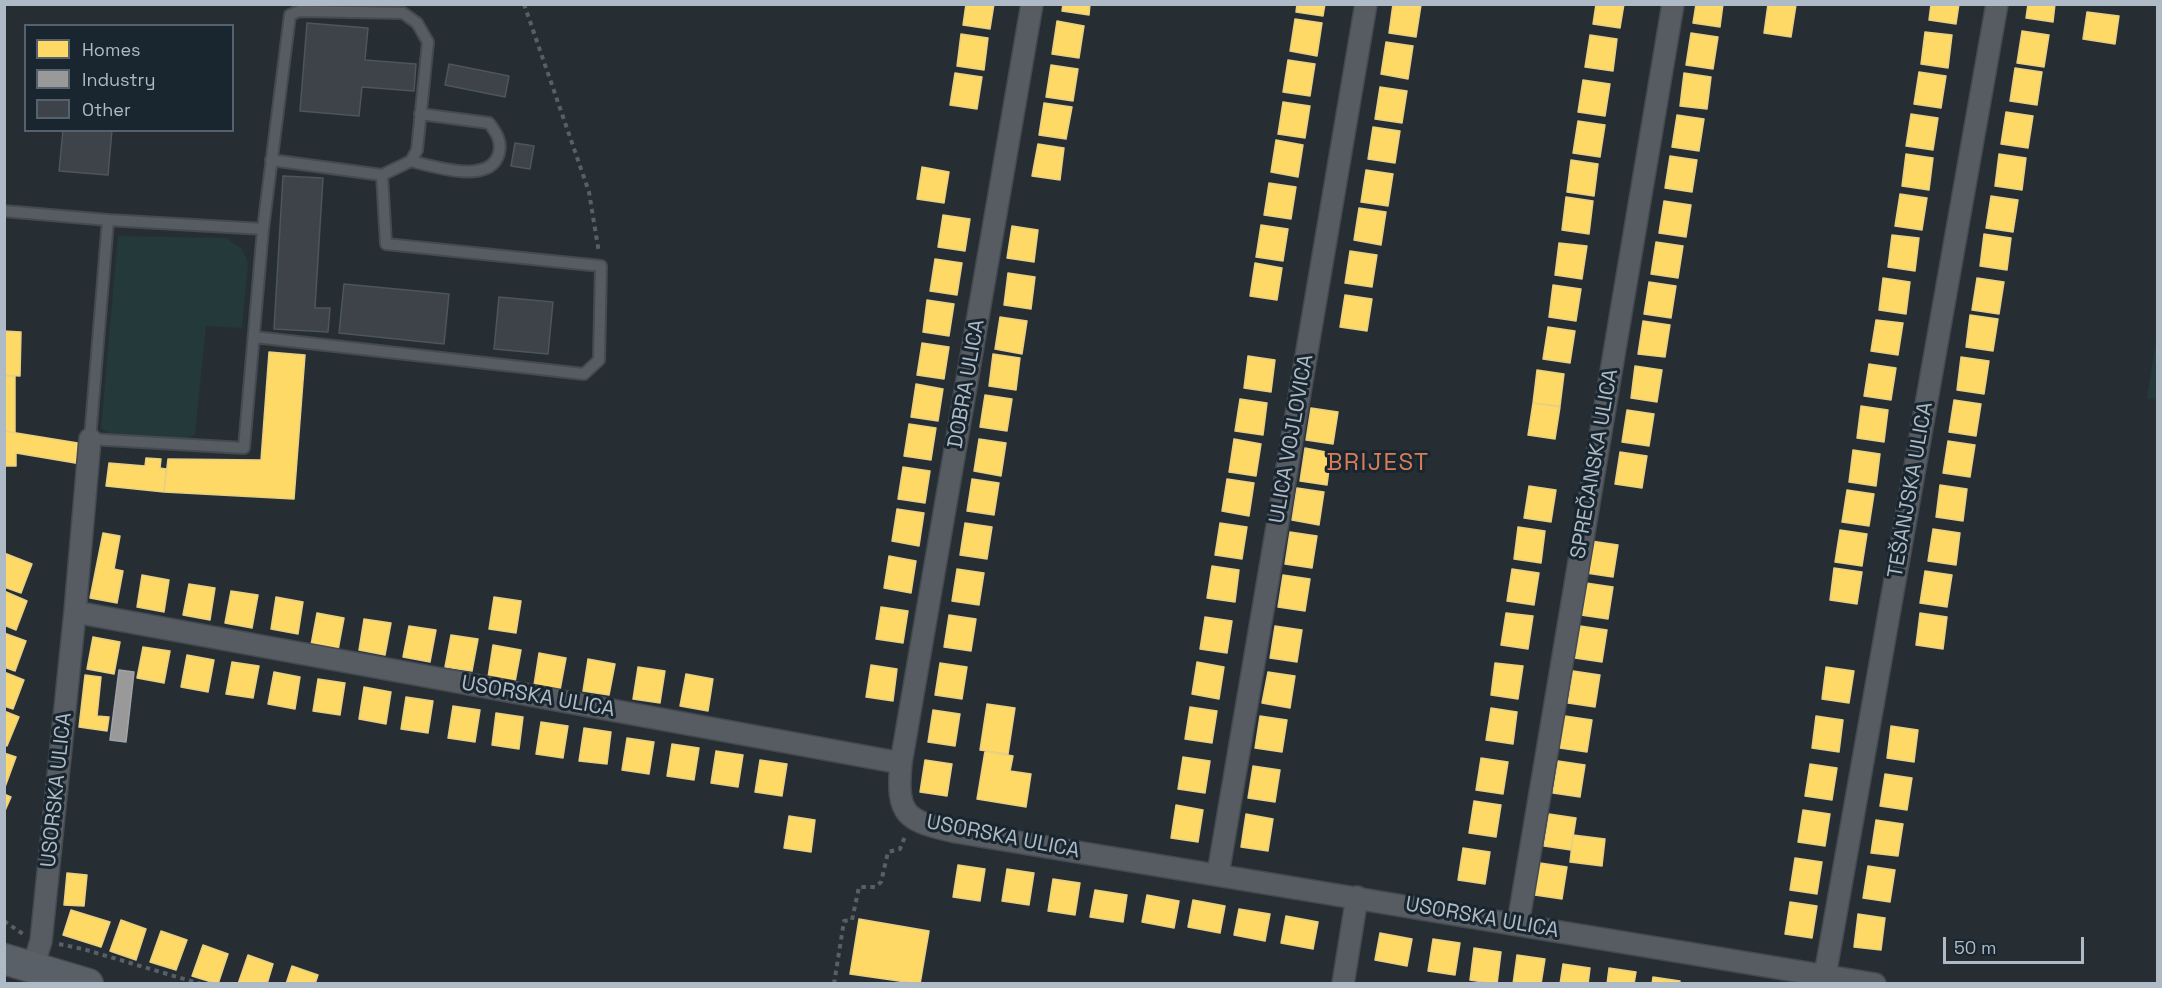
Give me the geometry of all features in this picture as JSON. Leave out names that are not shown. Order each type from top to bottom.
[{"type":"main road","points":[[4,958],[37,954],[88,984]]},
{"type":"street","name":"DOBRA ULICA","points":[[901,764],[1032,4]]},
{"type":"street","name":"ULICA VOJLOVICA","points":[[1218,874],[1366,4]]},
{"type":"street","name":"SPREČANSKA ULICA","points":[[1518,924],[1673,4]]},
{"type":"street","name":"TEŠANJSKA ULICA","points":[[1825,975],[1997,4]]},
{"type":"street","name":"USORSKA ULICA","points":[[37,954],[75,612],[90,439]]},
{"type":"street","name":"USORSKA ULICA","points":[[75,612],[901,764],[898,792],[907,814],[916,821],[956,832],[1875,984]]},
{"type":"street","points":[[1343,984],[1357,897]]},
{"type":"lane","points":[[108,220],[90,439],[244,448],[263,229],[290,15],[299,11],[404,13],[417,23],[428,42],[417,150],[411,161]]},
{"type":"lane","points":[[271,160],[382,175],[411,161],[479,172],[491,167],[498,158],[500,147],[497,133],[489,123],[420,114]]},
{"type":"lane","points":[[254,337],[584,374],[599,360],[601,266],[386,244],[382,175]]},
{"type":"lane","points":[[4,211],[263,229]]},
{"type":"path","points":[[524,4],[589,192],[601,266]]},
{"type":"path","points":[[834,984],[844,921],[852,920],[859,887],[875,887],[881,882],[888,852],[900,849],[906,832],[916,821]]},
{"type":"path","points":[[4,921],[32,939],[37,954],[83,949],[201,984]]},
{"type":"green space","points":[[118,236],[226,238],[242,249],[248,263],[242,328],[206,326],[195,434],[188,439],[110,433],[101,429]]},
{"type":"green space","points":[[2157,335],[2157,400],[2147,398]]},
{"type":"building: Homes","points":[[966,4],[994,4],[990,29],[963,25]]},
{"type":"building: Homes","points":[[1063,4],[1090,4],[1089,15],[1062,11]]},
{"type":"building: Homes","points":[[1297,4],[1325,4],[1323,16],[1296,12]]},
{"type":"building: Homes","points":[[1393,4],[1421,5],[1416,37],[1389,33]]},
{"type":"building: Homes","points":[[1596,4],[1624,4],[1620,28],[1593,24]]},
{"type":"building: Homes","points":[[1696,4],[1723,4],[1720,27],[1693,23]]},
{"type":"building: Homes","points":[[1768,4],[1796,5],[1791,37],[1764,33]]},
{"type":"building: Homes","points":[[1931,4],[1959,4],[1956,24],[1929,20]]},
{"type":"building: Homes","points":[[2028,4],[2055,4],[2053,22],[2026,18]]},
{"type":"building: Homes","points":[[2087,12],[2119,16],[2115,44],[2083,39]]},
{"type":"building: Homes","points":[[1295,19],[1322,23],[1317,56],[1290,51]]},
{"type":"building: Homes","points":[[1057,21],[1084,26],[1079,58],[1052,54]]},
{"type":"building: Homes","points":[[2022,31],[2049,35],[2044,67],[2017,63]]},
{"type":"building: Homes","points":[[1925,32],[1952,35],[1948,68],[1921,64]]},
{"type":"building: Homes","points":[[1691,33],[1718,37],[1713,69],[1686,65]]},
{"type":"building: Homes","points":[[961,34],[988,38],[984,70],[957,66]]},
{"type":"building: Homes","points":[[1590,35],[1617,39],[1613,71],[1585,67]]},
{"type":"building: Homes","points":[[1386,42],[1413,46],[1408,79],[1381,74]]},
{"type":"building: Homes","points":[[1288,60],[1315,64],[1310,96],[1283,92]]},
{"type":"building: Homes","points":[[1051,65],[1078,69],[1073,101],[1046,97]]},
{"type":"building: Homes","points":[[2015,68],[2042,72],[2037,105],[2010,101]]},
{"type":"building: Homes","points":[[1919,72],[1946,76],[1941,108],[1914,104]]},
{"type":"building: Homes","points":[[955,73],[982,77],[977,109],[950,105]]},
{"type":"building: Homes","points":[[1684,73],[1711,77],[1707,109],[1680,106]]},
{"type":"building: Homes","points":[[1583,80],[1610,84],[1605,116],[1578,112]]},
{"type":"building: Homes","points":[[1380,87],[1407,91],[1402,123],[1375,119]]},
{"type":"building: Homes","points":[[1283,102],[1310,106],[1305,138],[1278,134]]},
{"type":"building: Homes","points":[[1044,103],[1072,107],[1066,139],[1039,135]]},
{"type":"building: Homes","points":[[2006,112],[2033,116],[2028,148],[2001,144]]},
{"type":"building: Homes","points":[[1911,114],[1938,118],[1933,150],[1906,146]]},
{"type":"building: Homes","points":[[1677,115],[1704,119],[1699,151],[1672,147]]},
{"type":"building: Homes","points":[[1578,121],[1605,125],[1600,157],[1573,153]]},
{"type":"building: Homes","points":[[1373,127],[1400,131],[1395,163],[1368,159]]},
{"type":"building: Homes","points":[[1276,140],[1303,145],[1298,177],[1271,172]]},
{"type":"building: Homes","points":[[1038,144],[1064,148],[1060,180],[1032,176]]},
{"type":"building: Homes","points":[[1906,154],[1933,158],[1929,190],[1902,186]]},
{"type":"building: Homes","points":[[1999,154],[2026,158],[2022,190],[1995,186]]},
{"type":"building: Homes","points":[[1670,156],[1697,160],[1692,192],[1665,188]]},
{"type":"building: Homes","points":[[1571,160],[1598,164],[1594,196],[1567,192]]},
{"type":"building: Homes","points":[[922,167],[949,172],[944,203],[917,199]]},
{"type":"building: Homes","points":[[1366,170],[1393,174],[1388,206],[1361,202]]},
{"type":"building: Homes","points":[[1269,183],[1296,187],[1291,219],[1264,215]]},
{"type":"building: Homes","points":[[1900,194],[1927,198],[1922,230],[1895,226]]},
{"type":"building: Homes","points":[[1991,196],[2018,200],[2013,232],[1986,228]]},
{"type":"building: Homes","points":[[1566,197],[1593,201],[1589,234],[1562,230]]},
{"type":"building: Homes","points":[[1664,201],[1691,205],[1686,237],[1659,233]]},
{"type":"building: Homes","points":[[1359,208],[1386,212],[1381,245],[1354,240]]},
{"type":"building: Homes","points":[[943,215],[970,219],[965,251],[938,247]]},
{"type":"building: Homes","points":[[1261,225],[1288,229],[1283,261],[1256,257]]},
{"type":"building: Homes","points":[[1012,226],[1038,230],[1034,262],[1007,258]]},
{"type":"building: Homes","points":[[1984,234],[2011,238],[2007,270],[1980,266]]},
{"type":"building: Homes","points":[[1892,235],[1919,238],[1915,271],[1888,267]]},
{"type":"building: Homes","points":[[1656,242],[1683,246],[1678,278],[1651,274]]},
{"type":"building: Homes","points":[[1559,243],[1587,246],[1582,279],[1555,275]]},
{"type":"building: Homes","points":[[1350,251],[1377,255],[1372,287],[1345,283]]},
{"type":"building: Homes","points":[[935,259],[962,263],[957,295],[930,291]]},
{"type":"building: Homes","points":[[1255,263],[1282,268],[1277,300],[1250,296]]},
{"type":"building: Homes","points":[[1008,273],[1035,277],[1031,309],[1004,305]]},
{"type":"building: Homes","points":[[1883,278],[1910,282],[1906,314],[1879,310]]},
{"type":"building: Homes","points":[[1977,278],[2004,282],[1999,314],[1972,310]]},
{"type":"building: Homes","points":[[1649,282],[1676,286],[1671,318],[1644,314]]},
{"type":"building: Homes","points":[[1553,285],[1581,289],[1576,321],[1549,317]]},
{"type":"building: Homes","points":[[1345,295],[1372,299],[1367,331],[1340,327]]},
{"type":"building: Homes","points":[[927,300],[954,304],[949,336],[923,332]]},
{"type":"building: Homes","points":[[1970,315],[1998,319],[1993,351],[1966,347]]},
{"type":"building: Homes","points":[[1000,317],[1027,321],[1022,354],[995,349]]},
{"type":"building: Homes","points":[[1876,320],[1903,323],[1898,355],[1871,351]]},
{"type":"building: Homes","points":[[1643,321],[1670,325],[1665,357],[1638,354]]},
{"type":"building: Homes","points":[[1548,327],[1575,331],[1570,363],[1543,359]]},
{"type":"building: Homes","points":[[4,331],[21,332],[20,376],[4,375]]},
{"type":"building: Homes","points":[[922,343],[949,347],[944,379],[917,375]]},
{"type":"building: Homes","points":[[269,352],[305,355],[294,499],[164,492],[168,459],[261,460]]},
{"type":"building: Homes","points":[[993,354],[1020,358],[1016,390],[989,386]]},
{"type":"building: Homes","points":[[1248,356],[1275,360],[1271,392],[1244,388]]},
{"type":"building: Homes","points":[[1961,357],[1989,361],[1984,394],[1957,390]]},
{"type":"building: Homes","points":[[1869,364],[1896,368],[1891,400],[1864,396]]},
{"type":"building: Homes","points":[[1635,366],[1662,370],[1657,402],[1631,398]]},
{"type":"building: Homes","points":[[1537,370],[1564,374],[1560,406],[1533,403]]},
{"type":"building: Homes","points":[[4,376],[15,376],[15,433],[4,431]]},
{"type":"building: Homes","points":[[916,384],[943,389],[938,421],[911,417]]},
{"type":"building: Homes","points":[[985,395],[1012,399],[1007,431],[980,427]]},
{"type":"building: Homes","points":[[1240,399],[1267,403],[1263,435],[1235,431]]},
{"type":"building: Homes","points":[[1954,400],[1981,404],[1976,436],[1949,432]]},
{"type":"building: Homes","points":[[1533,403],[1560,407],[1555,439],[1528,435]]},
{"type":"building: Homes","points":[[1861,406],[1888,410],[1884,442],[1857,438]]},
{"type":"building: Homes","points":[[1311,408],[1338,412],[1333,444],[1306,440]]},
{"type":"building: Homes","points":[[1627,410],[1654,414],[1649,446],[1622,442]]},
{"type":"building: Homes","points":[[909,424],[936,428],[931,460],[904,456]]},
{"type":"building: Homes","points":[[4,431],[84,444],[81,464],[16,453],[16,466],[4,466]]},
{"type":"building: Homes","points":[[979,439],[1006,443],[1001,476],[974,471]]},
{"type":"building: Homes","points":[[1234,439],[1261,444],[1256,476],[1229,472]]},
{"type":"building: Homes","points":[[1948,441],[1975,445],[1970,477],[1943,473]]},
{"type":"building: Homes","points":[[1305,448],[1331,453],[1327,485],[1300,481]]},
{"type":"building: Homes","points":[[1853,450],[1880,454],[1876,486],[1849,482]]},
{"type":"building: Homes","points":[[1620,452],[1647,456],[1642,488],[1615,484]]},
{"type":"building: Homes","points":[[146,458],[161,459],[160,468],[166,469],[164,492],[106,486],[109,463],[145,466]]},
{"type":"building: Homes","points":[[903,467],[930,471],[925,503],[898,499]]},
{"type":"building: Homes","points":[[972,479],[999,483],[994,515],[967,511]]},
{"type":"building: Homes","points":[[1227,479],[1254,483],[1249,516],[1222,511]]},
{"type":"building: Homes","points":[[1940,485],[1967,489],[1963,521],[1936,517]]},
{"type":"building: Homes","points":[[1529,486],[1556,490],[1551,522],[1524,518]]},
{"type":"building: Homes","points":[[1297,488],[1324,492],[1319,525],[1292,520]]},
{"type":"building: Homes","points":[[1847,490],[1874,494],[1869,526],[1842,522]]},
{"type":"building: Homes","points":[[897,509],[924,513],[919,546],[892,541]]},
{"type":"building: Homes","points":[[965,523],[992,527],[987,559],[960,555]]},
{"type":"building: Homes","points":[[1220,523],[1247,527],[1242,559],[1215,555]]},
{"type":"building: Homes","points":[[1518,527],[1545,531],[1541,563],[1514,559]]},
{"type":"building: Homes","points":[[1933,529],[1960,533],[1956,565],[1928,561]]},
{"type":"building: Homes","points":[[1840,530],[1867,534],[1862,566],[1835,562]]},
{"type":"building: Homes","points":[[1290,532],[1317,536],[1312,568],[1285,564]]},
{"type":"building: Homes","points":[[103,533],[120,536],[114,569],[123,571],[117,603],[90,598]]},
{"type":"building: Homes","points":[[1591,541],[1618,545],[1613,577],[1586,573]]},
{"type":"building: Homes","points":[[4,553],[32,564],[21,593],[4,587]]},
{"type":"building: Homes","points":[[889,556],[916,561],[911,593],[884,588]]},
{"type":"building: Homes","points":[[1212,566],[1239,570],[1235,602],[1207,598]]},
{"type":"building: Homes","points":[[1834,568],[1862,572],[1857,604],[1830,600]]},
{"type":"building: Homes","points":[[957,569],[984,573],[979,605],[952,601]]},
{"type":"building: Homes","points":[[1512,569],[1539,573],[1534,605],[1507,601]]},
{"type":"building: Homes","points":[[1925,571],[1952,575],[1947,607],[1920,603]]},
{"type":"building: Homes","points":[[142,575],[169,580],[164,612],[137,607]]},
{"type":"building: Homes","points":[[1283,575],[1310,579],[1305,611],[1278,607]]},
{"type":"building: Homes","points":[[1586,583],[1613,587],[1608,619],[1581,615]]},
{"type":"building: Homes","points":[[189,584],[215,588],[210,620],[183,615]]},
{"type":"building: Homes","points":[[4,591],[27,601],[16,630],[4,625]]},
{"type":"building: Homes","points":[[231,591],[258,595],[252,628],[225,623]]},
{"type":"building: Homes","points":[[276,597],[303,602],[298,634],[271,629]]},
{"type":"building: Homes","points":[[494,597],[521,601],[516,633],[489,629]]},
{"type":"building: Homes","points":[[881,607],[908,611],[903,643],[876,639]]},
{"type":"building: Homes","points":[[317,613],[344,618],[338,650],[311,645]]},
{"type":"building: Homes","points":[[1506,613],[1533,616],[1528,649],[1501,645]]},
{"type":"building: Homes","points":[[1920,613],[1947,617],[1943,649],[1916,645]]},
{"type":"building: Homes","points":[[949,615],[976,619],[971,651],[944,647]]},
{"type":"building: Homes","points":[[1205,617],[1232,621],[1227,653],[1200,649]]},
{"type":"building: Homes","points":[[364,619],[391,623],[385,655],[359,650]]},
{"type":"building: Homes","points":[[409,626],[436,630],[430,662],[403,657]]},
{"type":"building: Homes","points":[[1275,626],[1302,630],[1297,662],[1270,658]]},
{"type":"building: Homes","points":[[1580,626],[1607,630],[1602,662],[1575,658]]},
{"type":"building: Homes","points":[[4,633],[26,641],[15,671],[4,667]]},
{"type":"building: Homes","points":[[451,635],[478,639],[472,671],[445,667]]},
{"type":"building: Homes","points":[[93,637],[120,642],[114,674],[87,669]]},
{"type":"building: Homes","points":[[493,645],[521,650],[515,682],[488,677]]},
{"type":"building: Homes","points":[[143,647],[170,651],[164,683],[137,678]]},
{"type":"building: Homes","points":[[539,653],[566,658],[560,690],[534,685]]},
{"type":"building: Homes","points":[[187,655],[214,660],[208,692],[181,687]]},
{"type":"building: Homes","points":[[588,659],[615,664],[609,695],[583,691]]},
{"type":"building: Homes","points":[[232,662],[259,666],[253,698],[226,694]]},
{"type":"building: Homes","points":[[1197,662],[1224,667],[1219,699],[1192,694]]},
{"type":"building: Homes","points":[[940,663],[967,667],[962,699],[935,695]]},
{"type":"building: Homes","points":[[1495,663],[1523,666],[1518,699],[1491,695]]},
{"type":"building: Homes","points":[[871,665],[897,669],[893,701],[866,697]]},
{"type":"building: Homes","points":[[638,667],[665,671],[660,703],[633,699]]},
{"type":"building: Homes","points":[[1826,667],[1854,671],[1849,703],[1822,699]]},
{"type":"building: Homes","points":[[1573,671],[1600,675],[1595,707],[1568,703]]},
{"type":"building: Homes","points":[[4,672],[24,680],[13,709],[4,706]]},
{"type":"building: Homes","points":[[274,672],[300,677],[295,709],[268,704]]},
{"type":"building: Homes","points":[[1268,672],[1295,676],[1290,708],[1262,703]]},
{"type":"building: Homes","points":[[686,674],[713,679],[708,711],[680,706]]},
{"type":"building: Homes","points":[[85,675],[101,677],[97,716],[109,717],[107,731],[79,727]]},
{"type":"building: Homes","points":[[318,679],[345,683],[340,715],[313,711]]},
{"type":"building: Homes","points":[[364,687],[391,692],[386,724],[359,719]]},
{"type":"building: Homes","points":[[406,697],[433,701],[428,733],[401,729]]},
{"type":"building: Homes","points":[[987,704],[1015,708],[1008,754],[980,750]]},
{"type":"building: Homes","points":[[453,706],[480,710],[475,742],[448,738]]},
{"type":"building: Homes","points":[[1190,707],[1217,711],[1212,743],[1185,739]]},
{"type":"building: Homes","points":[[1491,708],[1517,712],[1513,744],[1486,740]]},
{"type":"building: Homes","points":[[933,710],[960,714],[955,746],[928,742]]},
{"type":"building: Homes","points":[[4,711],[19,717],[7,746],[4,745]]},
{"type":"building: Homes","points":[[496,713],[523,717],[519,749],[492,745]]},
{"type":"building: Homes","points":[[1260,716],[1287,720],[1282,752],[1255,748]]},
{"type":"building: Homes","points":[[1565,716],[1592,720],[1587,752],[1560,748]]},
{"type":"building: Homes","points":[[1816,716],[1843,720],[1839,752],[1812,748]]},
{"type":"building: Homes","points":[[541,722],[568,726],[563,758],[536,754]]},
{"type":"building: Homes","points":[[1891,726],[1918,730],[1914,762],[1887,758]]},
{"type":"building: Homes","points":[[584,728],[611,732],[607,764],[579,761]]},
{"type":"building: Homes","points":[[627,738],[654,742],[649,774],[622,770]]},
{"type":"building: Homes","points":[[672,744],[699,748],[694,780],[667,776]]},
{"type":"building: Homes","points":[[716,751],[743,755],[738,787],[711,783]]},
{"type":"building: Homes","points":[[985,751],[1013,756],[1010,771],[1031,774],[1026,807],[977,799]]},
{"type":"building: Homes","points":[[4,753],[16,757],[5,787],[4,786]]},
{"type":"building: Homes","points":[[1183,757],[1210,761],[1205,793],[1178,789]]},
{"type":"building: Homes","points":[[1481,758],[1508,762],[1503,794],[1476,790]]},
{"type":"building: Homes","points":[[760,760],[787,764],[782,796],[755,792]]},
{"type":"building: Homes","points":[[925,760],[952,764],[947,796],[920,792]]},
{"type":"building: Homes","points":[[1558,761],[1585,765],[1580,797],[1553,793]]},
{"type":"building: Homes","points":[[1810,764],[1837,768],[1832,800],[1805,796]]},
{"type":"building: Homes","points":[[1253,766],[1280,770],[1275,802],[1248,798]]},
{"type":"building: Homes","points":[[1885,774],[1912,778],[1907,810],[1880,806]]},
{"type":"building: Homes","points":[[4,794],[11,797],[4,813]]},
{"type":"building: Homes","points":[[1474,801],[1501,805],[1496,837],[1469,833]]},
{"type":"building: Homes","points":[[1176,805],[1203,810],[1198,842],[1171,838]]},
{"type":"building: Homes","points":[[1803,810],[1830,814],[1825,846],[1798,842]]},
{"type":"building: Homes","points":[[1246,814],[1273,819],[1268,851],[1241,847]]},
{"type":"building: Homes","points":[[1549,814],[1576,818],[1571,850],[1544,846]]},
{"type":"building: Homes","points":[[789,816],[815,820],[811,852],[784,848]]},
{"type":"building: Homes","points":[[1876,820],[1903,824],[1898,856],[1871,853]]},
{"type":"building: Homes","points":[[1573,835],[1605,839],[1602,866],[1570,862]]},
{"type":"building: Homes","points":[[1463,848],[1490,852],[1485,884],[1458,880]]},
{"type":"building: Homes","points":[[1795,858],[1822,862],[1817,894],[1790,890]]},
{"type":"building: Homes","points":[[1540,863],[1567,867],[1562,899],[1535,895]]},
{"type":"building: Homes","points":[[958,865],[985,869],[980,901],[953,897]]},
{"type":"building: Homes","points":[[1868,866],[1895,870],[1890,902],[1863,898]]},
{"type":"building: Homes","points":[[1007,869],[1034,873],[1029,905],[1002,901]]},
{"type":"building: Homes","points":[[67,873],[87,875],[84,906],[64,905]]},
{"type":"building: Homes","points":[[1053,879],[1080,883],[1075,915],[1048,911]]},
{"type":"building: Homes","points":[[1095,890],[1127,895],[1123,922],[1090,917]]},
{"type":"building: Homes","points":[[1147,895],[1179,901],[1174,928],[1142,922]]},
{"type":"building: Homes","points":[[1193,900],[1225,906],[1220,933],[1188,927]]},
{"type":"building: Homes","points":[[1790,902],[1817,906],[1812,938],[1785,934]]},
{"type":"building: Homes","points":[[1239,909],[1270,914],[1265,941],[1234,935]]},
{"type":"building: Homes","points":[[71,910],[110,922],[101,947],[63,935]]},
{"type":"building: Homes","points":[[1858,914],[1885,918],[1881,950],[1854,947]]},
{"type":"building: Homes","points":[[1286,916],[1318,922],[1313,949],[1281,943]]},
{"type":"building: Homes","points":[[859,919],[929,931],[920,984],[850,974]]},
{"type":"building: Homes","points":[[121,920],[146,929],[136,960],[110,951]]},
{"type":"building: Homes","points":[[161,931],[187,940],[176,970],[150,962]]},
{"type":"building: Homes","points":[[1380,933],[1412,939],[1407,966],[1375,960]]},
{"type":"building: Homes","points":[[1433,939],[1460,943],[1455,975],[1428,971]]},
{"type":"building: Homes","points":[[203,945],[228,954],[218,984],[192,976]]},
{"type":"building: Homes","points":[[1474,948],[1501,952],[1497,984],[1470,980]]},
{"type":"building: Homes","points":[[248,955],[273,964],[267,984],[238,984]]},
{"type":"building: Homes","points":[[1517,955],[1545,959],[1541,984],[1513,984]]},
{"type":"building: Homes","points":[[1563,964],[1590,968],[1588,984],[1560,984]]},
{"type":"building: Homes","points":[[292,966],[318,975],[315,984],[286,984]]},
{"type":"building: Homes","points":[[1609,968],[1636,972],[1634,984],[1607,984]]},
{"type":"building: Homes","points":[[1653,977],[1680,981],[1679,984],[1652,984]]},
{"type":"building: Industry","points":[[119,670],[134,672],[126,742],[110,740]]},
{"type":"building: Other","points":[[307,23],[368,28],[365,60],[416,64],[414,91],[362,87],[359,116],[300,111]]},
{"type":"building: Other","points":[[449,64],[509,76],[505,97],[445,85]]},
{"type":"building: Other","points":[[63,132],[112,132],[108,175],[59,171]]},
{"type":"building: Other","points":[[515,143],[534,146],[530,169],[511,166]]},
{"type":"building: Other","points":[[283,176],[323,178],[315,308],[330,308],[328,332],[274,329]]},
{"type":"building: Other","points":[[344,284],[449,294],[444,344],[339,333]]},
{"type":"building: Other","points":[[499,297],[553,302],[548,354],[494,349]]},
{"type":"district","name":"BRIJEST","points":[[1378,463]]}]
